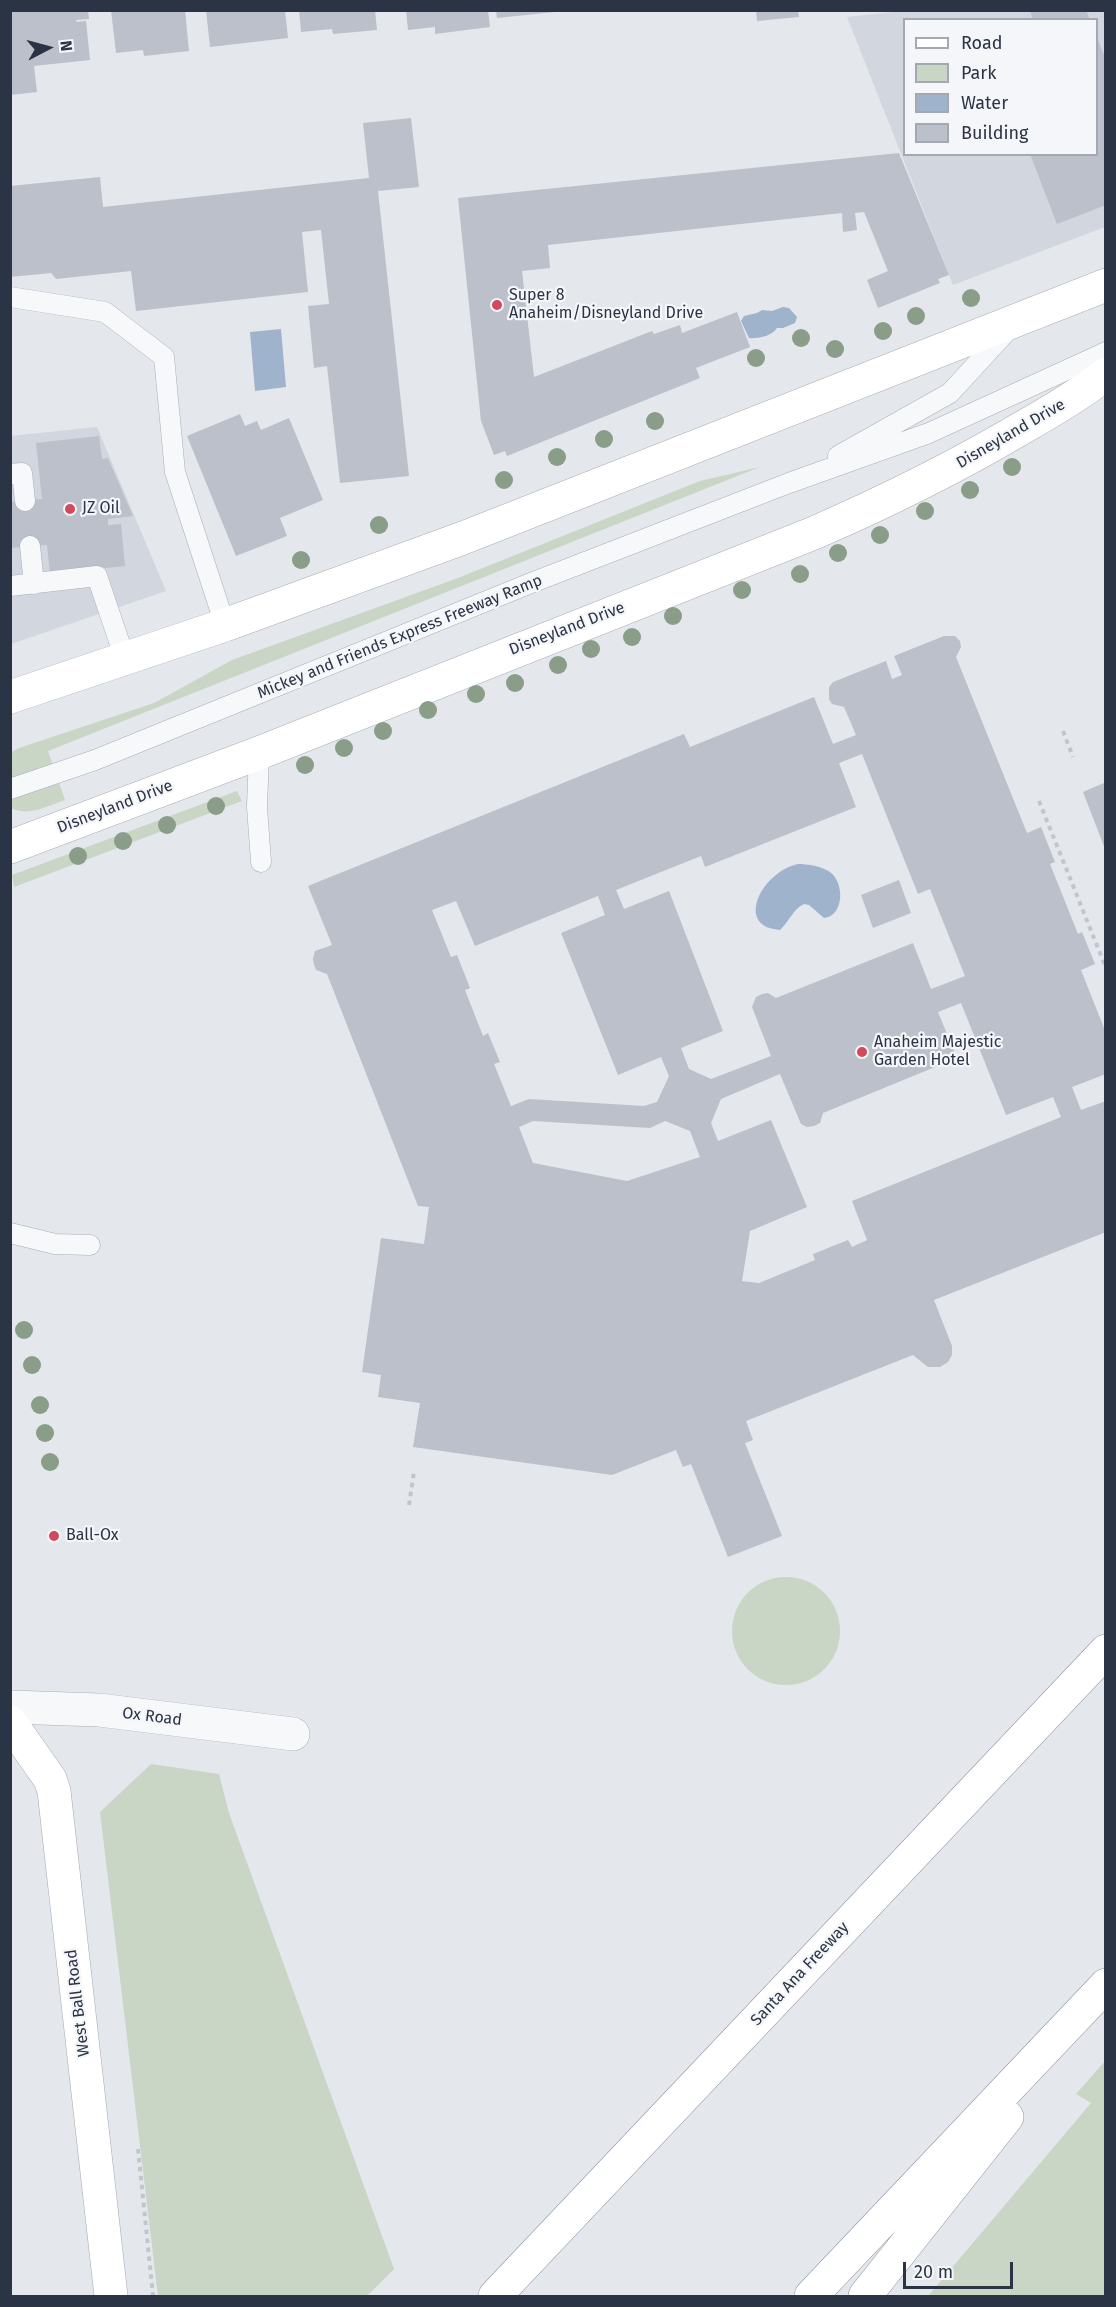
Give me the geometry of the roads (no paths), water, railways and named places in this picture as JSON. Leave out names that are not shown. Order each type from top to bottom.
[{"type":"main road","points":[[10,697],[225,626],[464,538],[1106,285]]},
{"type":"main road","name":"Disneyland Drive","points":[[10,847],[260,753],[890,500],[977,454],[1082,393],[1106,374]]},
{"type":"main road","name":"Santa Ana Freeway","points":[[495,2296],[1106,1651]]},
{"type":"main road","name":"West Ball Road","points":[[10,1722],[50,1779],[54,1791],[111,2296]]},
{"type":"main road","points":[[811,2296],[1106,1985]]},
{"type":"main road","points":[[865,2296],[1106,1993]]},
{"type":"street","name":"Ox Road","points":[[10,1707],[99,1710],[293,1734]]},
{"type":"lane","points":[[10,297],[105,312],[164,357],[175,472],[225,626]]},
{"type":"lane","name":"Mickey and Friends Express Freeway Ramp","points":[[789,483],[950,393],[1018,318]]},
{"type":"lane","name":"Mickey and Friends Express Freeway Ramp","points":[[10,789],[56,775],[520,588],[789,483],[928,433],[1106,352]]},
{"type":"lane","points":[[10,474],[22,473],[25,501]]},
{"type":"lane","points":[[30,546],[34,584]]},
{"type":"lane","points":[[10,586],[97,576],[125,659]]},
{"type":"lane","points":[[260,753],[257,807],[261,862]]},
{"type":"lane","points":[[10,1233],[55,1244],[90,1245]]},
{"type":"water","points":[[783,307],[789,308],[797,317],[795,323],[777,328],[764,336],[749,338],[741,321],[744,316]]},
{"type":"water","points":[[281,329],[286,387],[255,391],[250,332]]},
{"type":"water","points":[[798,864],[823,868],[835,877],[840,891],[839,905],[831,916],[824,918],[809,905],[804,904],[780,930],[768,927],[760,922],[756,915],[756,907],[762,890],[776,875]]},
{"type":"place","name":"Super 8 Anaheim/Disneyland Drive","points":[[497,305]]},
{"type":"place","name":"JZ Oil","points":[[70,509]]},
{"type":"place","name":"Anaheim Majestic Garden Hotel","points":[[862,1052]]},
{"type":"place","name":"Ball-Ox","points":[[54,1536]]}]
